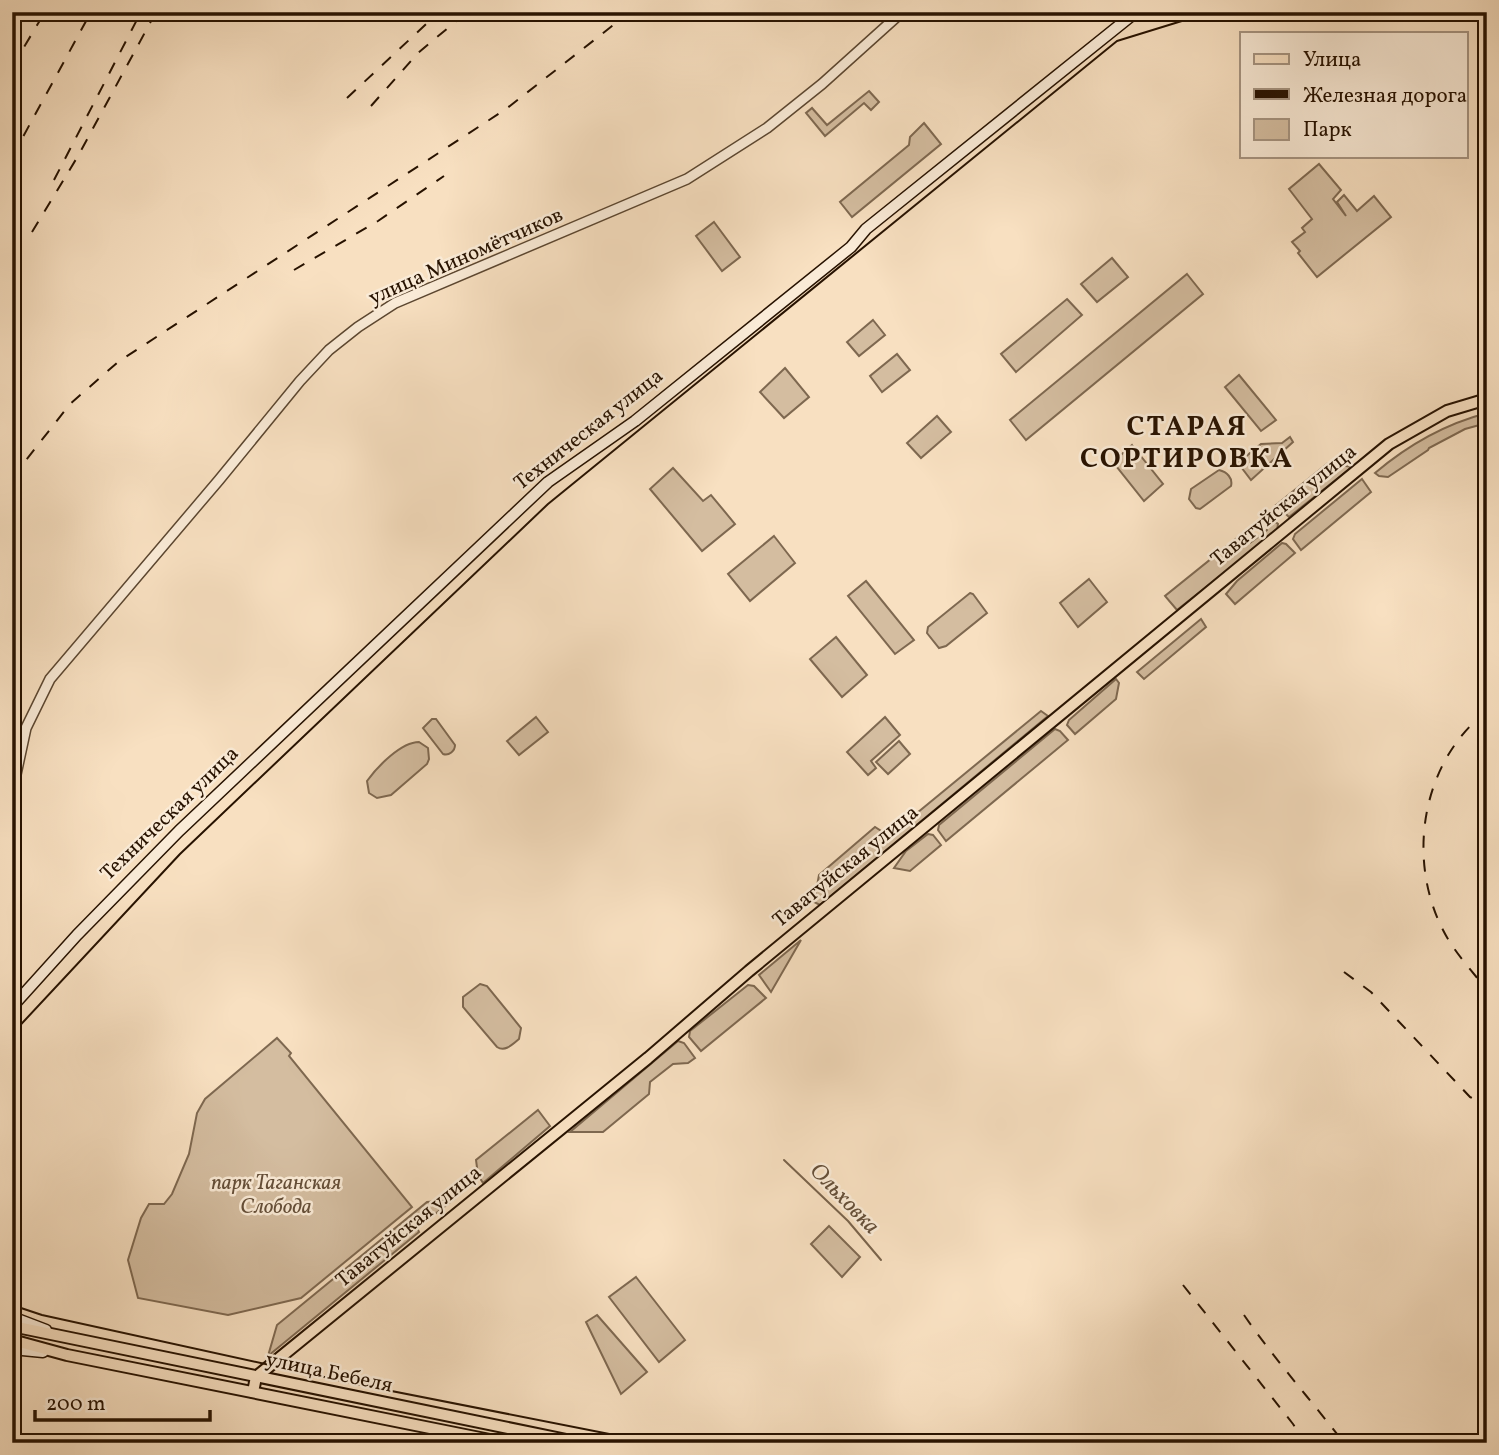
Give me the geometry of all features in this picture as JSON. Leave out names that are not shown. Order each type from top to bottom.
[{"type":"main road","name":"Техническая улица","points":[[12,1007],[170,839],[548,482],[635,421],[851,247],[866,229],[1136,12]]},
{"type":"main road","name":"Таватуйская улица","points":[[256,1377],[638,1066],[749,971],[1389,444],[1447,411],[1487,399]]},
{"type":"main road","name":"улица Бебеля","points":[[12,1317],[69,1338]]},
{"type":"main road","name":"улица Бебеля","points":[[12,1326],[581,1443]]},
{"type":"main road","name":"улица Бебеля","points":[[12,1340],[67,1355],[505,1443]]},
{"type":"main road","name":"улица Бебеля","points":[[12,1349],[67,1355]]},
{"type":"main road","points":[[253,1392],[256,1377]]},
{"type":"street","name":"улица Миномётчиков","points":[[12,793],[26,728],[50,679],[329,350],[395,303],[687,179],[767,128],[822,84],[902,12]]},
{"type":"green space","points":[[869,91],[879,102],[871,110],[864,103],[825,136],[806,113],[812,108],[827,125]]},
{"type":"green space","points":[[924,123],[941,144],[852,217],[840,202],[909,145],[910,137]]},
{"type":"green space","points":[[1319,164],[1341,190],[1333,199],[1346,216],[1337,202],[1344,195],[1357,211],[1374,196],[1391,217],[1317,277],[1292,242],[1305,232],[1302,228],[1312,219],[1289,189]]},
{"type":"green space","points":[[714,222],[740,257],[722,271],[696,236]]},
{"type":"green space","points":[[1112,258],[1128,277],[1097,302],[1081,284]]},
{"type":"green space","points":[[1187,274],[1203,294],[1026,440],[1010,420]]},
{"type":"green space","points":[[1067,299],[1082,315],[1016,372],[1001,354]]},
{"type":"green space","points":[[873,320],[885,335],[859,356],[847,342]]},
{"type":"green space","points":[[897,354],[910,370],[882,392],[870,376]]},
{"type":"green space","points":[[785,368],[809,397],[784,418],[760,392]]},
{"type":"green space","points":[[1239,375],[1276,420],[1261,431],[1225,387]]},
{"type":"green space","points":[[1487,413],[1487,423],[1465,429],[1429,448],[1388,477],[1375,473],[1428,437],[1456,423]]},
{"type":"green space","points":[[937,416],[951,432],[921,458],[907,443]]},
{"type":"green space","points":[[1290,437],[1293,442],[1251,480],[1238,463],[1261,444],[1282,443]]},
{"type":"green space","points":[[1132,445],[1163,484],[1144,501],[1113,462]]},
{"type":"green space","points":[[1328,463],[1352,467],[1289,517],[1276,505]]},
{"type":"green space","points":[[673,468],[703,501],[711,495],[735,524],[702,551],[650,489]]},
{"type":"green space","points":[[1219,470],[1229,476],[1231,486],[1200,509],[1196,508],[1189,499],[1191,489]]},
{"type":"green space","points":[[1362,479],[1371,492],[1301,550],[1293,539],[1295,534]]},
{"type":"green space","points":[[1273,520],[1278,524],[1277,531],[1177,610],[1165,596],[1242,534],[1250,543],[1267,530],[1267,525]]},
{"type":"green space","points":[[774,536],[795,563],[750,601],[728,574]]},
{"type":"green space","points":[[1282,543],[1295,553],[1235,604],[1226,594],[1237,581]]},
{"type":"green space","points":[[1089,579],[1107,602],[1078,627],[1060,603]]},
{"type":"green space","points":[[866,581],[914,640],[895,654],[848,596]]},
{"type":"green space","points":[[970,593],[987,613],[946,646],[939,648],[927,633],[928,627]]},
{"type":"green space","points":[[1201,619],[1206,627],[1144,679],[1137,672]]},
{"type":"green space","points":[[836,637],[867,675],[842,697],[810,659]]},
{"type":"green space","points":[[1116,679],[1119,683],[1116,699],[1075,734],[1067,725],[1069,720]]},
{"type":"green space","points":[[1041,711],[1048,716],[820,905],[814,902],[819,875],[875,827],[889,836]]},
{"type":"green space","points":[[536,717],[548,732],[519,755],[507,741]]},
{"type":"green space","points":[[885,717],[900,735],[871,761],[876,768],[868,775],[847,752]]},
{"type":"green space","points":[[432,719],[436,719],[455,745],[449,754],[443,754],[423,728]]},
{"type":"green space","points":[[1055,729],[1068,740],[946,841],[938,830],[939,825]]},
{"type":"green space","points":[[899,741],[910,754],[888,774],[876,762]]},
{"type":"green space","points":[[419,742],[428,748],[427,764],[391,795],[377,798],[369,793],[367,781],[383,763],[405,746]]},
{"type":"green space","points":[[928,834],[933,835],[941,845],[910,871],[894,868],[906,851]]},
{"type":"green space","points":[[801,940],[771,992],[759,975]]},
{"type":"green space","points":[[480,984],[487,986],[521,1028],[519,1039],[503,1049],[497,1047],[463,1007],[463,997]]},
{"type":"green space","points":[[748,985],[754,986],[766,998],[701,1051],[689,1037],[690,1031]]},
{"type":"green space","name":"парк Таганская Слобода","points":[[277,1038],[412,1207],[301,1298],[228,1315],[138,1298],[128,1260],[141,1218],[149,1204],[164,1204],[172,1194],[189,1154],[197,1113],[205,1099]]},
{"type":"green space","points":[[678,1041],[684,1043],[695,1058],[688,1063],[673,1064],[650,1082],[649,1094],[603,1132],[570,1132]]},
{"type":"green space","points":[[538,1110],[550,1126],[483,1183],[478,1175],[476,1160]]},
{"type":"green space","points":[[453,1200],[417,1228],[419,1232],[268,1356],[277,1325],[427,1202]]},
{"type":"green space","points":[[829,1226],[860,1257],[842,1277],[811,1244]]},
{"type":"green space","points":[[636,1277],[685,1340],[659,1362],[609,1297]]},
{"type":"green space","points":[[597,1315],[647,1372],[621,1394],[586,1322]]},
{"type":"waterway","name":"Ольховка","points":[[784,1160],[848,1221],[881,1260]]},
{"type":"tram line","points":[[12,1034],[180,854],[548,504],[1117,41],[1211,12]]},
{"type":"tram line","points":[[12,1305],[42,1315],[356,1384],[655,1443]]},
{"type":"railway","points":[[12,67],[45,12]]},
{"type":"railway","points":[[12,157],[91,12]]},
{"type":"railway","points":[[54,180],[141,12]]},
{"type":"railway","points":[[32,232],[78,156],[156,12]]},
{"type":"railway","points":[[347,98],[439,12]]},
{"type":"railway","points":[[371,106],[418,53],[467,12]]},
{"type":"railway","points":[[12,478],[70,404],[118,362],[506,109],[630,12]]},
{"type":"railway","points":[[294,270],[378,221],[444,176]]},
{"type":"railway","points":[[1487,711],[1465,732],[1448,756],[1435,783],[1427,812],[1424,842],[1425,872],[1432,902],[1443,930],[1487,990]]},
{"type":"railway","points":[[1344,972],[1371,992],[1470,1097],[1487,1106]]},
{"type":"railway","points":[[1183,1285],[1293,1424],[1305,1443]]},
{"type":"railway","points":[[1244,1315],[1344,1443]]},
{"type":"district","name":"СТАРАЯ СОРТИРОВКА","points":[[1187,443]]}]
